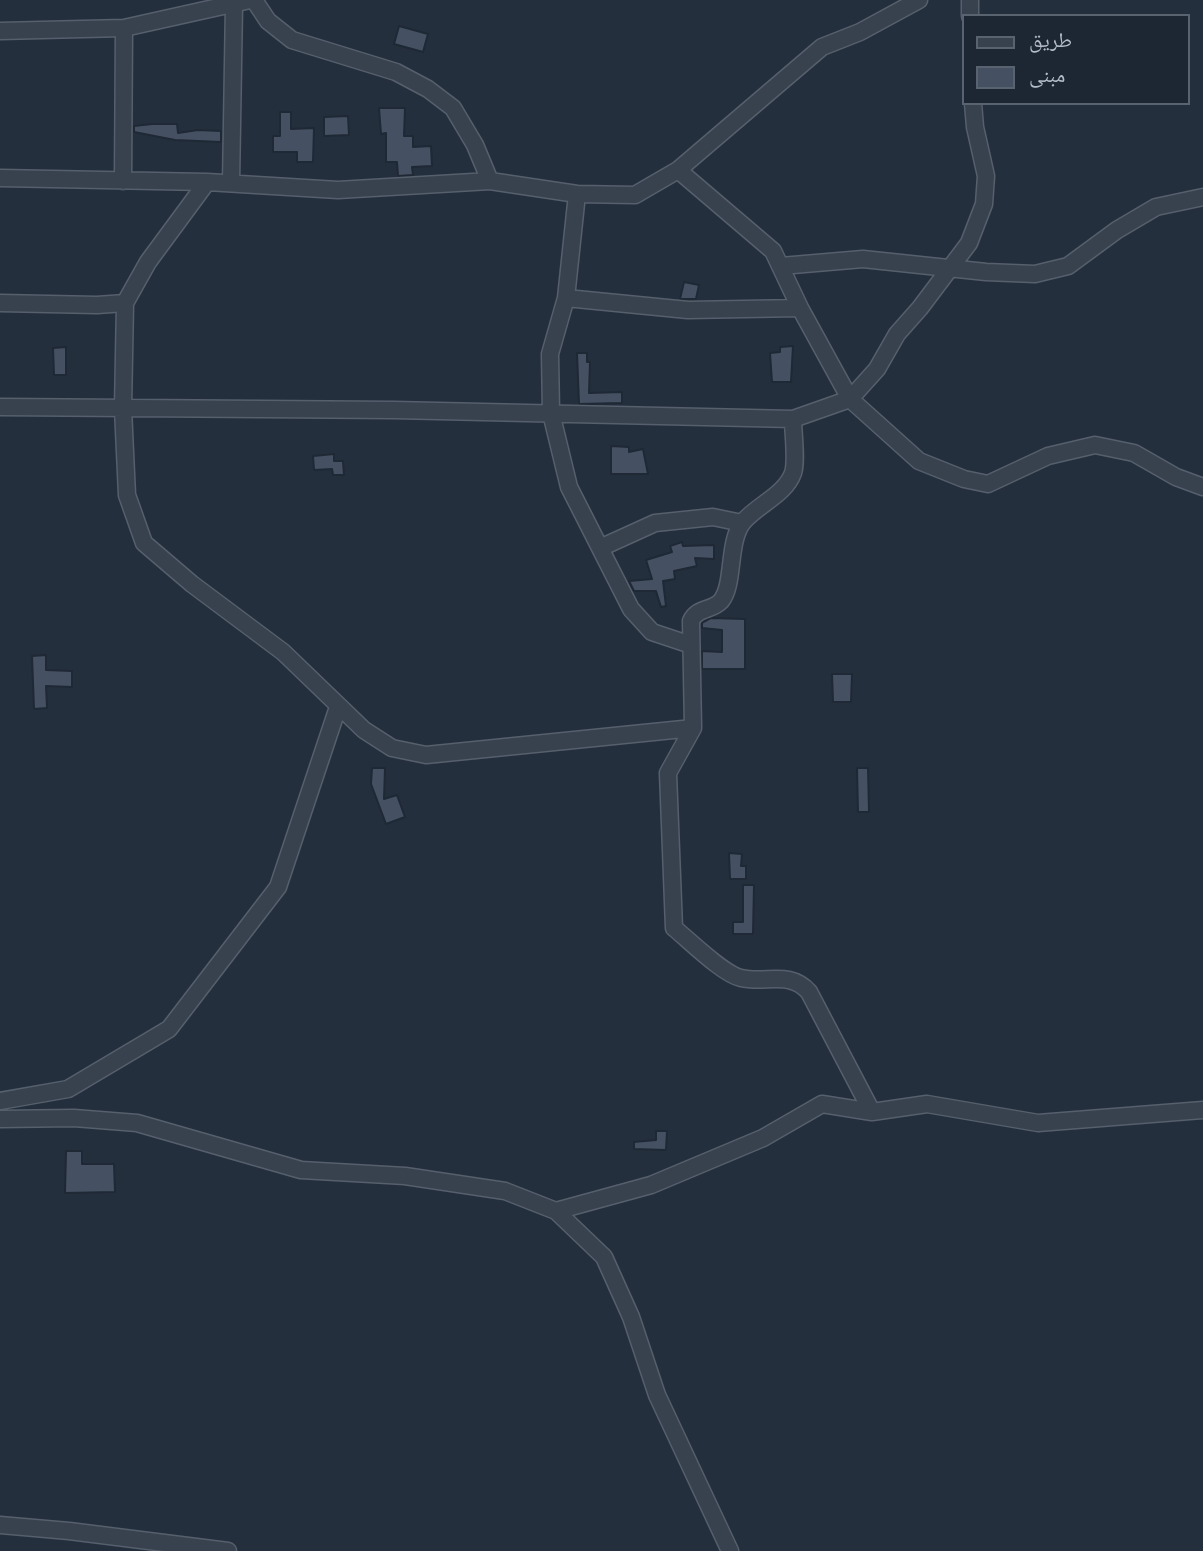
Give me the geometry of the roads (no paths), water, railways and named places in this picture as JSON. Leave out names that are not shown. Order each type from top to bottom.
[{"type":"street","points":[[0,31],[124,28],[252,0],[268,21],[292,40],[396,72],[428,89],[453,108],[475,145],[490,181]]},
{"type":"street","points":[[0,178],[207,182],[338,190],[490,181],[577,194],[635,195],[678,170],[822,47],[860,32],[919,0]]},
{"type":"street","points":[[231,183],[234,5]]},
{"type":"street","points":[[123,181],[124,28]]},
{"type":"street","points":[[0,407],[793,419],[850,399],[877,369],[897,334],[969,243],[984,204],[986,176],[975,127],[974,105]]},
{"type":"street","points":[[678,170],[773,251],[800,308],[850,399],[919,461],[964,479],[988,484],[1048,456],[1095,444],[1134,453],[1175,477],[1203,487]]},
{"type":"street","points":[[207,182],[148,262],[125,303],[123,409],[127,495],[144,543],[191,584],[283,652],[364,730],[392,748],[426,755],[693,729]]},
{"type":"street","points":[[577,194],[566,298],[551,354],[551,414],[569,487],[631,609],[652,632],[691,645]]},
{"type":"street","points":[[781,266],[863,258],[1035,274],[1068,266],[1156,207],[1203,197]]},
{"type":"street","points":[[566,298],[688,310],[800,308]]},
{"type":"street","points":[[0,303],[125,303]]},
{"type":"street","points":[[793,419],[794,471],[788,483],[742,523],[736,536],[723,598],[719,603],[692,616],[693,729],[668,773],[674,928],[721,968],[741,978],[794,980],[803,985],[872,1112]]},
{"type":"street","points":[[600,548],[655,523],[713,517],[742,523]]},
{"type":"street","points":[[0,1101],[68,1089],[169,1029],[278,887],[338,707]]},
{"type":"street","points":[[556,1211],[651,1185],[763,1138],[822,1104],[872,1112],[927,1104],[1038,1123],[1203,1110]]},
{"type":"street","points":[[0,1119],[74,1118],[137,1123],[301,1170],[405,1176],[506,1191],[556,1211],[604,1256],[631,1317],[657,1395],[730,1551]]},
{"type":"street","points":[[0,1525],[228,1551]]}]
